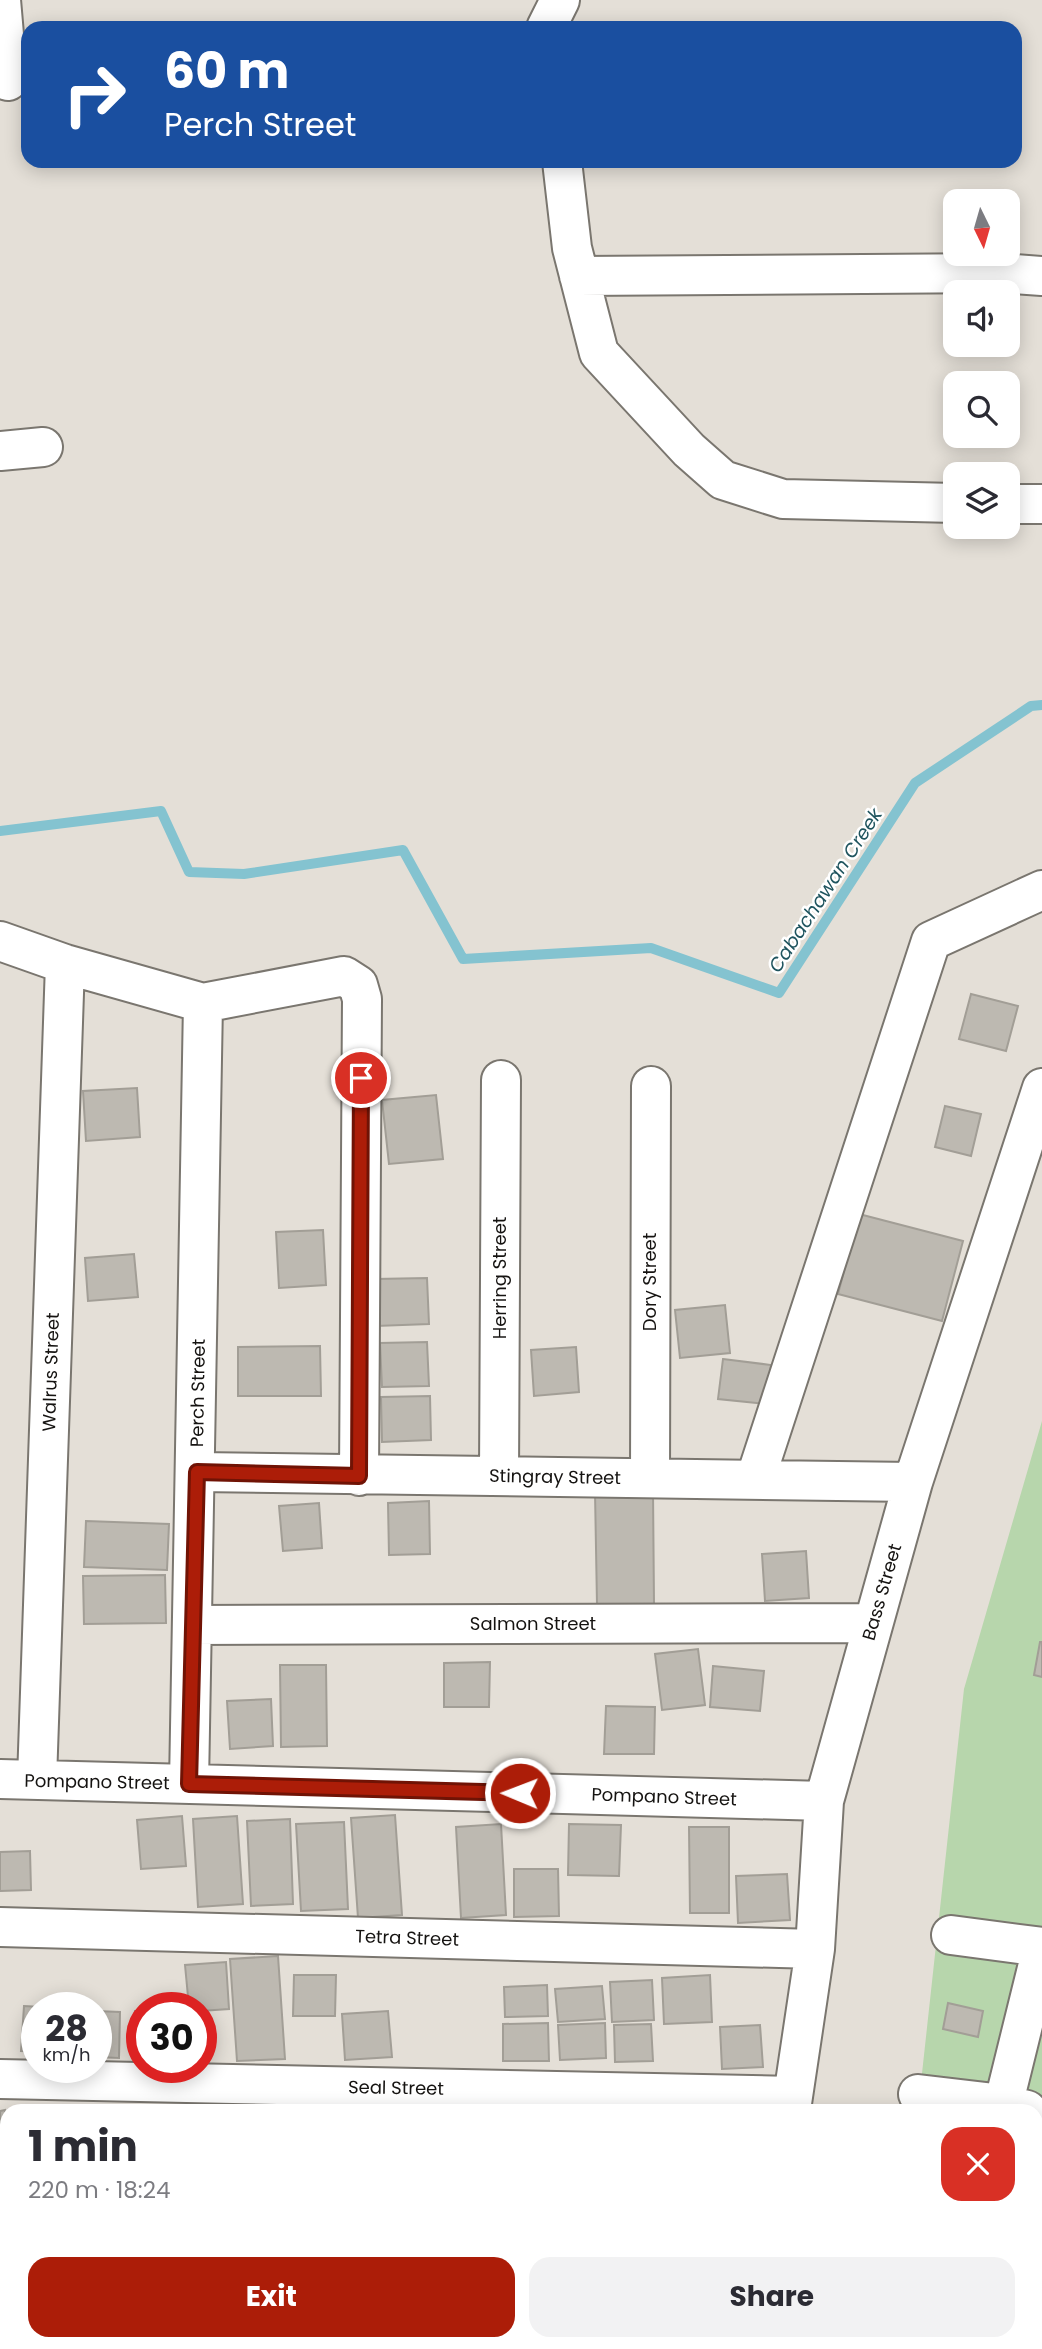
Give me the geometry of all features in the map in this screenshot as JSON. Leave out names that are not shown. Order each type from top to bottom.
[{"type":"street","points":[[1,0],[12,81]]},
{"type":"street","points":[[550,21],[560,0]]},
{"type":"street","points":[[563,168],[579,276],[599,353],[689,450],[723,480],[783,499],[943,503]]},
{"type":"street","points":[[579,276],[1000,273],[1042,276]]},
{"type":"street","points":[[0,451],[43,447]]},
{"type":"street","points":[[1020,504],[1042,505]]},
{"type":"street","points":[[755,1480],[931,941],[1042,890]]},
{"type":"street","points":[[0,941],[65,964],[203,1003],[345,976],[358,985],[362,999],[359,1476]]},
{"type":"street","name":"Walrus Street","points":[[18,1779],[65,964]]},
{"type":"street","name":"Perch Street","points":[[189,1784],[197,1472],[203,1003]]},
{"type":"street","name":"Herring Street","points":[[499,1476],[501,1080]]},
{"type":"street","name":"Dory Street","points":[[650,1086],[650,1478]]},
{"type":"street","name":"Bass Street","points":[[792,2104],[815,1950],[824,1801],[913,1482],[1042,1088]]},
{"type":"street","name":"Stingray Street","points":[[197,1472],[913,1482]]},
{"type":"street","name":"Salmon Street","points":[[192,1625],[873,1623]]},
{"type":"street","name":"Pompano Street","points":[[18,1779],[824,1801]]},
{"type":"street","name":"Tetra Street","points":[[0,1927],[815,1950]]},
{"type":"street","points":[[951,1934],[1042,1947],[1019,2104]]},
{"type":"street","name":"Seal Street","points":[[0,2079],[792,2104]]},
{"type":"street","points":[[918,2094],[985,2104]]},
{"type":"green space","points":[[1042,1421],[1042,2104],[919,2104],[964,1689]]},
{"type":"building","points":[[971,994],[1018,1006],[1006,1051],[959,1039]]},
{"type":"building","points":[[137,1088],[140,1137],[86,1141],[83,1091]]},
{"type":"building","points":[[436,1095],[443,1159],[389,1164],[382,1100]]},
{"type":"building","points":[[945,1106],[981,1114],[971,1156],[935,1147]]},
{"type":"building","points":[[859,1214],[963,1241],[942,1321],[838,1294]]},
{"type":"building","points":[[323,1230],[326,1285],[279,1288],[276,1232]]},
{"type":"building","points":[[134,1254],[138,1297],[88,1301],[85,1258]]},
{"type":"building","points":[[427,1278],[429,1324],[376,1326],[375,1279]]},
{"type":"building","points":[[725,1305],[730,1353],[680,1358],[675,1310]]},
{"type":"building","points":[[427,1342],[429,1386],[382,1387],[380,1343]]},
{"type":"building","points":[[320,1346],[321,1396],[238,1396],[238,1347]]},
{"type":"building","points":[[576,1347],[579,1392],[534,1396],[531,1350]]},
{"type":"building","points":[[723,1359],[771,1365],[766,1404],[718,1399]]},
{"type":"building","points":[[430,1396],[431,1440],[382,1442],[381,1397]]},
{"type":"building","points":[[653,1491],[654,1604],[597,1604],[595,1492]]},
{"type":"building","points":[[429,1501],[430,1554],[389,1555],[388,1503]]},
{"type":"building","points":[[319,1503],[322,1548],[283,1551],[279,1506]]},
{"type":"building","points":[[86,1521],[169,1524],[167,1570],[84,1567]]},
{"type":"building","points":[[806,1551],[809,1598],[765,1601],[762,1554]]},
{"type":"building","points":[[165,1575],[166,1623],[84,1624],[83,1576]]},
{"type":"building","points":[[1042,1642],[1042,1677],[1034,1675]]},
{"type":"building","points":[[698,1649],[705,1705],[662,1710],[655,1654]]},
{"type":"building","points":[[490,1662],[489,1707],[444,1707],[444,1663]]},
{"type":"building","points":[[280,1665],[326,1665],[327,1746],[281,1747]]},
{"type":"building","points":[[713,1666],[764,1671],[760,1711],[710,1707]]},
{"type":"building","points":[[271,1699],[273,1746],[230,1749],[227,1701]]},
{"type":"building","points":[[606,1706],[655,1707],[654,1754],[604,1754]]},
{"type":"building","points":[[395,1815],[402,1915],[358,1918],[351,1818]]},
{"type":"building","points":[[182,1816],[186,1866],[141,1869],[137,1820]]},
{"type":"building","points":[[237,1816],[243,1904],[198,1907],[193,1819]]},
{"type":"building","points":[[290,1819],[293,1904],[251,1906],[247,1821]]},
{"type":"building","points":[[344,1822],[348,1909],[301,1911],[296,1824]]},
{"type":"building","points":[[501,1824],[506,1915],[461,1918],[456,1827]]},
{"type":"building","points":[[569,1824],[621,1825],[619,1876],[568,1875]]},
{"type":"building","points":[[689,1827],[729,1827],[729,1913],[690,1913]]},
{"type":"building","points":[[30,1851],[31,1890],[0,1891],[0,1852]]},
{"type":"building","points":[[514,1869],[558,1869],[559,1916],[514,1917]]},
{"type":"building","points":[[787,1874],[790,1920],[738,1923],[736,1876]]},
{"type":"building","points":[[278,1956],[285,2059],[237,2061],[230,1959]]},
{"type":"building","points":[[226,1962],[229,2009],[217,2010],[217,1992],[188,1992],[185,1965]]},
{"type":"building","points":[[294,1975],[336,1975],[335,2016],[293,2016]]},
{"type":"building","points":[[710,1975],[712,2022],[664,2024],[662,1978]]},
{"type":"building","points":[[652,1980],[654,2020],[612,2022],[610,1982]]},
{"type":"building","points":[[547,1985],[548,2016],[505,2017],[504,1987]]},
{"type":"building","points":[[602,1986],[605,2019],[558,2022],[555,1989]]},
{"type":"building","points":[[948,2003],[983,2011],[978,2037],[943,2029]]},
{"type":"building","points":[[388,2011],[392,2057],[345,2060],[342,2014]]},
{"type":"building","points":[[112,2012],[120,2012],[119,2058],[112,2058]]},
{"type":"building","points":[[548,2023],[549,2061],[503,2061],[503,2024]]},
{"type":"building","points":[[605,2023],[606,2058],[560,2060],[558,2025]]},
{"type":"building","points":[[651,2024],[653,2061],[615,2062],[614,2025]]},
{"type":"building","points":[[760,2025],[763,2067],[722,2069],[720,2027]]},
{"type":"waterway","name":"Cabachawan Creek","points":[[0,831],[161,811],[189,872],[244,874],[403,850],[463,959],[651,948],[779,993],[915,783],[1031,706],[1042,705]]},
{"type":"route","points":[[361,1078],[359,1476],[197,1472],[189,1784],[520,1793]]}]
